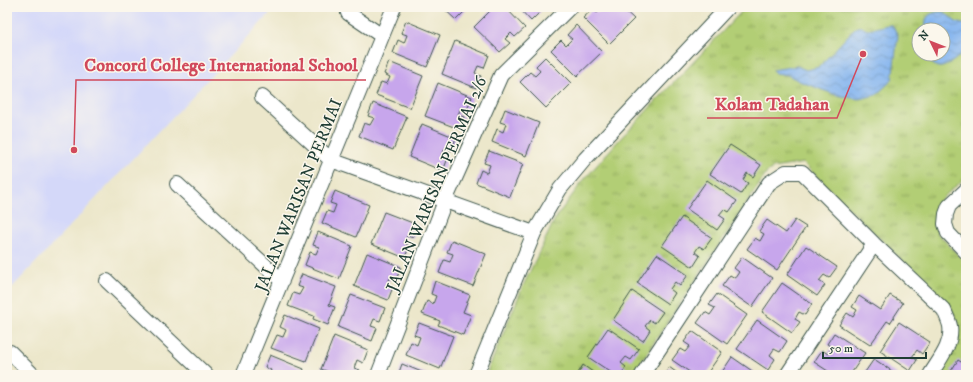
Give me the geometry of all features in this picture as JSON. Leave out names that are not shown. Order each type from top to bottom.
[{"type":"street","name":"JALAN WARISAN PERMAI","points":[[243,375],[394,7]]},
{"type":"street","name":"JALAN WARISAN PERMAI 2/6","points":[[378,375],[445,202],[501,76],[570,7]]},
{"type":"street","points":[[476,375],[534,233],[560,189],[585,159],[728,7]]},
{"type":"street","points":[[348,13],[382,36]]},
{"type":"street","points":[[262,97],[331,160],[534,233]]},
{"type":"street","points":[[642,375],[769,183],[786,172],[802,172],[874,244],[944,310],[950,325],[950,337],[945,352],[930,375]]},
{"type":"street","points":[[177,184],[282,281]]},
{"type":"street","points":[[966,190],[949,206],[945,224],[948,233],[966,252]]},
{"type":"street","points":[[787,375],[874,244]]},
{"type":"street","points":[[107,281],[206,375]]},
{"type":"street","points":[[10,352],[33,375]]},
{"type":"shaded area","points":[[7,7],[276,7],[7,293]]},
{"type":"green space","points":[[746,7],[966,7],[966,177],[940,200],[935,213],[937,233],[966,263],[966,375],[939,375],[955,348],[959,323],[949,306],[803,163],[773,168],[768,171],[632,375],[486,375],[523,286],[556,217],[583,181],[619,140]]},
{"type":"water","points":[[944,12],[956,22],[966,25],[966,44],[963,51],[953,61],[944,66],[941,67],[937,67],[931,62],[951,62],[951,22],[926,22],[927,18],[931,14]]},
{"type":"water","points":[[892,25],[898,35],[892,80],[876,95],[859,99],[836,95],[799,81],[788,75],[775,73],[772,70],[797,66],[806,70],[819,67],[855,28],[860,26],[867,30]]},
{"type":"building","points":[[442,7],[469,7],[456,20]]},
{"type":"building","points":[[494,7],[505,7],[525,28],[515,37],[511,33],[505,39],[510,43],[500,52],[474,27]]},
{"type":"building","points":[[518,7],[536,7],[541,11],[531,21]]},
{"type":"building","points":[[603,7],[621,7],[634,19],[609,44],[583,18],[593,9],[597,13]]},
{"type":"building","points":[[406,21],[440,35],[427,67],[393,53],[398,40],[404,43],[407,35],[401,33]]},
{"type":"building","points":[[576,25],[602,52],[577,76],[551,50],[561,40],[566,45],[572,39],[567,35]]},
{"type":"building","points":[[455,41],[489,55],[484,68],[478,66],[475,73],[481,76],[476,88],[442,74]]},
{"type":"building","points":[[545,57],[571,83],[546,108],[520,82],[530,72],[535,76],[540,71],[536,66]]},
{"type":"building","points":[[389,62],[423,76],[410,108],[376,95],[381,82],[387,84],[390,77],[384,74]]},
{"type":"building","points":[[438,83],[472,97],[467,110],[461,107],[458,115],[464,117],[459,129],[425,116]]},
{"type":"building","points":[[373,103],[407,117],[393,150],[359,136],[364,123],[370,125],[374,118],[368,116]]},
{"type":"building","points":[[505,109],[539,123],[526,156],[492,142],[497,129],[503,132],[506,124],[500,122]]},
{"type":"building","points":[[422,124],[456,138],[451,151],[445,148],[442,156],[448,158],[443,171],[409,157]]},
{"type":"building","points":[[730,145],[761,165],[753,177],[747,173],[743,180],[748,183],[741,194],[710,174]]},
{"type":"building","points":[[489,151],[523,164],[510,197],[476,183],[481,170],[487,173],[490,165],[484,163]]},
{"type":"building","points":[[707,180],[737,201],[729,212],[724,209],[719,215],[725,219],[717,230],[687,209]]},
{"type":"building","points":[[335,191],[369,205],[356,237],[322,223],[327,211],[333,213],[336,205],[330,203]]},
{"type":"building","points":[[384,212],[418,225],[413,238],[407,236],[404,243],[409,246],[405,258],[371,244]]},
{"type":"building","points":[[682,217],[712,238],[704,249],[699,246],[695,252],[700,256],[693,267],[662,246]]},
{"type":"building","points":[[767,220],[786,233],[795,220],[806,227],[777,270],[747,249],[755,238],[760,241],[764,234],[759,231]]},
{"type":"building","points":[[318,232],[352,246],[339,279],[305,265],[310,252],[316,254],[319,247],[313,245]]},
{"type":"building","points":[[452,240],[486,254],[473,286],[439,273],[444,260],[450,262],[453,254],[447,252]]},
{"type":"building","points":[[806,246],[837,267],[829,278],[824,275],[819,281],[825,285],[817,296],[787,275]]},
{"type":"building","points":[[367,253],[401,267],[396,280],[390,278],[387,285],[393,287],[388,300],[354,286]]},
{"type":"building","points":[[657,254],[688,275],[680,286],[675,282],[670,289],[675,293],[668,304],[637,283]]},
{"type":"building","points":[[742,257],[772,278],[752,307],[722,286],[730,275],[735,278],[739,272],[734,268]]},
{"type":"building","points":[[302,274],[336,287],[329,305],[335,307],[328,325],[313,319],[314,316],[288,306],[293,293],[299,295],[303,288],[297,286]]},
{"type":"building","points":[[435,281],[470,295],[463,312],[471,315],[463,335],[438,325],[440,321],[422,314],[427,301],[433,304],[436,296],[431,294]]},
{"type":"building","points":[[782,283],[812,304],[805,315],[799,312],[795,319],[800,322],[792,333],[762,312]]},
{"type":"building","points":[[632,291],[663,312],[655,323],[650,320],[645,326],[650,330],[643,341],[613,320]]},
{"type":"building","points":[[717,294],[747,315],[727,344],[697,323],[705,312],[710,315],[715,308],[709,305]]},
{"type":"building","points":[[351,295],[385,308],[380,321],[374,319],[371,326],[377,328],[372,341],[338,327]]},
{"type":"building","points":[[890,295],[903,303],[890,323],[887,321],[870,345],[839,325],[847,313],[853,317],[857,310],[852,307],[859,296],[880,310]]},
{"type":"building","points":[[285,315],[319,329],[306,361],[271,348],[277,335],[283,337],[286,330],[280,327]]},
{"type":"building","points":[[757,320],[787,341],[780,352],[774,349],[770,355],[775,359],[768,370],[737,349]]},
{"type":"building","points":[[899,322],[930,342],[922,354],[917,350],[912,357],[917,360],[910,371],[880,351]]},
{"type":"building","points":[[419,323],[453,336],[440,369],[406,355],[411,342],[417,345],[420,337],[414,335]]},
{"type":"building","points":[[608,328],[639,349],[631,360],[626,357],[621,363],[626,367],[621,375],[615,375],[588,357]]},
{"type":"building","points":[[692,331],[722,352],[706,375],[694,375],[672,360],[680,349],[685,352],[690,346],[684,342]]},
{"type":"building","points":[[834,333],[865,353],[850,375],[834,375],[814,362],[822,350],[828,354],[832,347],[827,344]]},
{"type":"building","points":[[334,336],[368,350],[363,363],[357,360],[354,368],[360,370],[358,375],[337,375],[321,369]]},
{"type":"building","points":[[270,355],[304,369],[302,375],[269,375],[271,370],[265,367]]},
{"type":"building","points":[[732,357],[758,375],[720,375]]},
{"type":"building","points":[[874,359],[898,375],[863,375]]},
{"type":"building","points":[[958,360],[966,365],[966,375],[956,375],[951,371]]},
{"type":"building","points":[[402,364],[429,375],[398,375]]},
{"type":"building","points":[[583,365],[597,375],[577,375]]},
{"type":"building","points":[[669,367],[680,375],[664,375]]},
{"type":"place","name":"Kolam Tadahan","points":[[863,54]]},
{"type":"place","name":"Concord College International School","points":[[74,150]]}]
